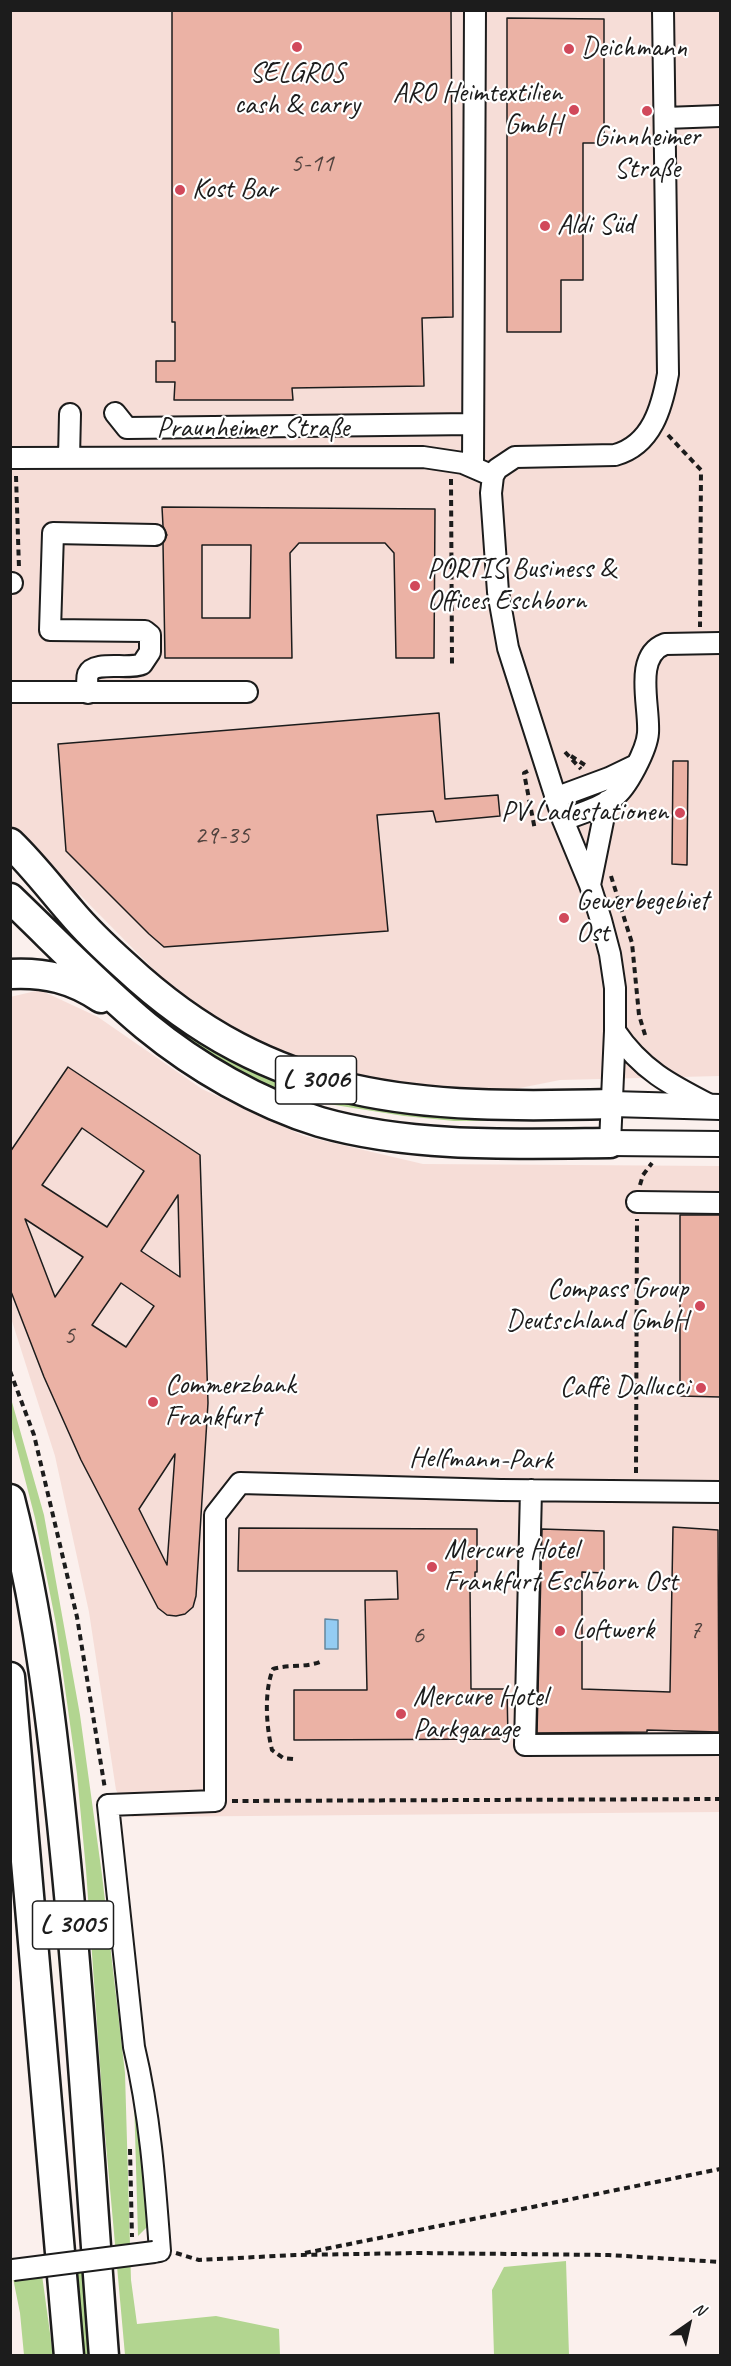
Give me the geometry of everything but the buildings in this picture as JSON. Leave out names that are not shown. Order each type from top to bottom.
[{"type":"highway","points":[[10,843],[72,914]]},
{"type":"highway","points":[[10,865],[72,914]]},
{"type":"highway","points":[[10,898],[146,1026]]},
{"type":"highway","name":"L 3006","points":[[72,914],[141,981],[193,1021],[242,1051],[298,1074],[365,1093],[433,1102],[489,1105],[612,1104]]},
{"type":"highway","points":[[10,974],[29,973],[68,980],[86,988],[146,1026]]},
{"type":"highway","name":"L 3006","points":[[146,1026],[221,1077],[262,1098],[320,1122],[362,1131],[435,1140],[504,1143],[610,1143]]},
{"type":"highway","name":"L 3005","points":[[10,1499],[33,1598],[51,1713],[74,1942],[104,2355]]},
{"type":"highway","name":"L 3005","points":[[10,1677],[69,2355]]},
{"type":"highway","points":[[10,1714],[18,1749]]},
{"type":"main road","name":"L 3006","points":[[612,1104],[718,1107]]},
{"type":"main road","name":"L 3006","points":[[610,1143],[720,1143]]},
{"type":"street","points":[[472,466],[475,10]]},
{"type":"street","points":[[610,1143],[615,988],[610,954],[590,885],[555,798],[508,648],[502,620],[491,493],[493,476],[497,469],[515,457],[615,455],[625,452],[645,436],[663,400],[668,374],[663,10]]},
{"type":"street","points":[[665,118],[720,116]]},
{"type":"street","points":[[115,413],[127,428],[473,424]]},
{"type":"street","points":[[69,458],[70,414]]},
{"type":"street","name":"Praunheimer Straße","points":[[13,464],[69,458],[423,456],[472,466],[493,476]]},
{"type":"street","points":[[88,693],[88,674],[97,667],[135,667],[142,664],[150,652],[150,635],[145,630],[50,630],[53,533],[155,535]]},
{"type":"street","points":[[563,820],[607,801],[620,792],[636,765],[647,741],[646,669],[657,647],[665,644],[720,643]]},
{"type":"street","points":[[10,692],[247,692]]},
{"type":"street","points":[[555,798],[609,778],[636,765]]},
{"type":"street","points":[[590,885],[607,801]]},
{"type":"street","points":[[615,1031],[629,1052],[641,1063],[671,1084],[718,1107]]},
{"type":"street","points":[[637,1202],[720,1203]]},
{"type":"street","name":"Helfmann-Park","points":[[215,1801],[215,1515],[240,1483],[720,1492]]},
{"type":"street","points":[[531,1490],[525,1745],[720,1744]]},
{"type":"street","points":[[12,2270],[157,2252],[153,2155],[144,2086],[134,2047],[108,1805],[215,1801]]},
{"type":"path","points":[[11,583],[19,583],[13,464]]},
{"type":"path","points":[[451,477],[452,664]]},
{"type":"path","points":[[636,1491],[637,1202],[643,1175],[652,1162],[657,1144]]},
{"type":"path","points":[[10,1371],[34,1435],[77,1617],[108,1805]]},
{"type":"path","points":[[293,1759],[283,1758],[272,1750],[268,1736],[269,1679],[273,1669],[286,1665],[312,1665],[322,1660]]},
{"type":"path","points":[[215,1801],[720,1799]]},
{"type":"path","points":[[295,2255],[720,2169]]},
{"type":"path","points":[[157,2252],[176,2253],[199,2260],[295,2255],[419,2253],[609,2255],[720,2262]]},
{"type":"shaded area","name":"Gewerbegebiet Ost","points":[[10,11],[720,11],[720,1076],[560,1080],[515,1089],[458,1088],[406,1086],[323,1068],[236,1034],[167,983],[11,825]]},
{"type":"shaded area","points":[[40,990],[98,1017],[202,1089],[304,1136],[423,1164],[720,1166],[720,1812],[132,1817],[116,1790],[89,1612],[55,1456],[11,1318],[10,997]]},
{"type":"green space","points":[[10,882],[134,997],[168,1023],[203,1045],[279,1081],[319,1094],[401,1112],[458,1118],[561,1117],[562,1121],[454,1121],[404,1116],[297,1099],[263,1088],[184,1042],[11,888]]},
{"type":"green space","points":[[10,1395],[44,1515],[80,1715],[102,1875],[125,2073],[131,2280],[137,2324],[216,2316],[279,2329],[280,2355],[125,2355],[77,1774],[56,1624],[35,1518],[11,1425]]},
{"type":"green space","points":[[133,2064],[152,2222],[138,2236]]},
{"type":"green space","points":[[566,2261],[569,2355],[494,2355],[492,2290],[504,2267]]},
{"type":"green space","points":[[84,2272],[91,2355],[82,2355],[76,2273]]},
{"type":"green space","points":[[42,2275],[53,2355],[24,2355],[20,2313],[13,2278]]},
{"type":"water","points":[[325,1619],[338,1620],[338,1649],[325,1649]]},
{"type":"place","name":"SELGROS cash & carry","points":[[297,47]]},
{"type":"place","name":"Deichmann","points":[[569,49]]},
{"type":"place","name":"ARO Heimtextilien GmbH","points":[[574,110]]},
{"type":"place","name":"Ginnheimer Straße","points":[[647,111]]},
{"type":"place","name":"Kost Bar","points":[[180,190]]},
{"type":"place","name":"Aldi Süd","points":[[545,226]]},
{"type":"place","name":"PORTIS Business & Offices Eschborn","points":[[415,586]]},
{"type":"place","name":"PV Ladestationen","points":[[680,813]]},
{"type":"place","name":"Gewerbegebiet Ost","points":[[564,918]]},
{"type":"place","name":"Compass Group Deutschland GmbH","points":[[700,1306]]},
{"type":"place","name":"Caffè Dallucci","points":[[701,1388]]},
{"type":"place","name":"Commerzbank Frankfurt","points":[[153,1402]]},
{"type":"place","name":"Mercure Hotel Frankfurt Eschborn Ost","points":[[432,1567]]},
{"type":"place","name":"Loftwerk","points":[[560,1631]]},
{"type":"place","name":"Mercure Hotel Parkgarage","points":[[401,1714]]}]
